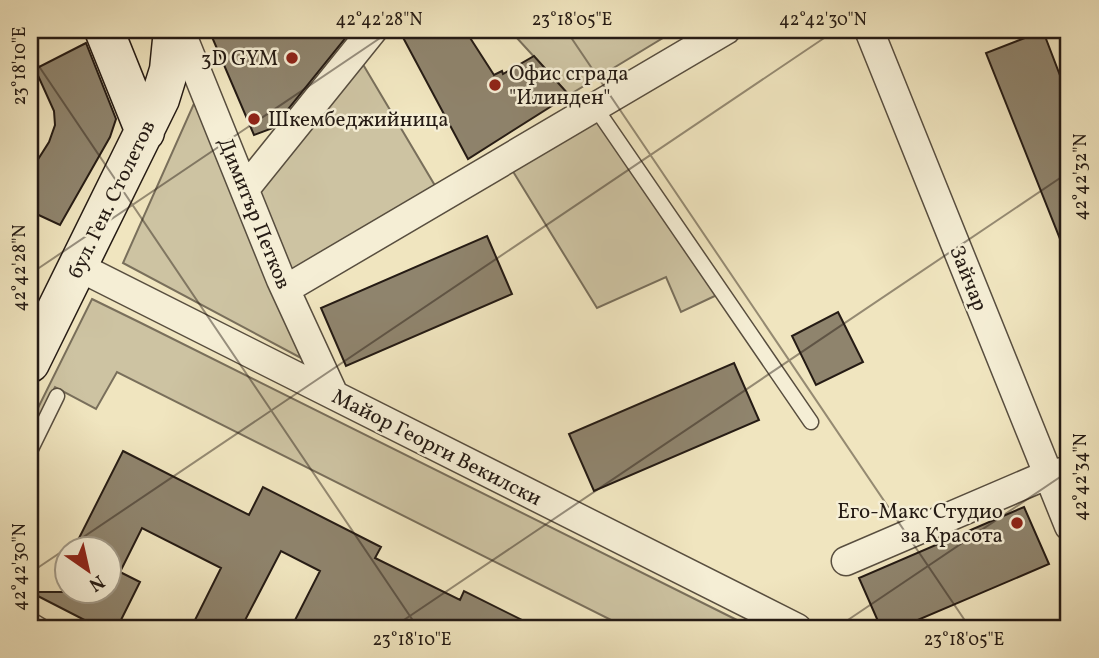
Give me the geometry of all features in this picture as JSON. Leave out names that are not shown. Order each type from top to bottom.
[{"type":"street","points":[[104,30],[145,132]]},
{"type":"street","name":"бул. Ген. Столетов","points":[[30,363],[145,132],[169,70],[173,30]]},
{"type":"street","name":"Димитър Петков","points":[[180,30],[286,289],[334,395]]},
{"type":"street","points":[[245,189],[373,30]]},
{"type":"street","points":[[286,289],[726,30]]},
{"type":"street","name":"Зайчар","points":[[869,30],[1059,473],[1069,526]]},
{"type":"street","name":"Майор Георги Векилски","points":[[77,267],[797,628]]},
{"type":"street","points":[[846,561],[1059,473]]},
{"type":"lane","points":[[595,107],[811,422]]},
{"type":"lane","points":[[30,452],[57,396]]},
{"type":"lane","points":[[30,619],[45,628]]},
{"type":"shaded area","points":[[523,30],[676,30],[569,95],[516,37]]},
{"type":"shaded area","points":[[355,51],[437,189],[290,273],[257,189]]},
{"type":"shaded area","points":[[196,99],[301,358],[123,263]]},
{"type":"shaded area","points":[[594,114],[719,294],[681,312],[666,277],[597,308],[509,165]]},
{"type":"shaded area","points":[[92,299],[753,628],[627,628],[117,372],[96,409],[55,387],[30,436],[30,424]]},
{"type":"building","points":[[209,30],[352,30],[273,128],[254,135]]},
{"type":"building","name":"Офис сграда \"Илинден\"","points":[[399,30],[465,30],[494,75],[502,71],[503,74],[534,56],[569,95],[468,159]]},
{"type":"building","points":[[1043,31],[1069,99],[1068,259],[986,53]]},
{"type":"building","points":[[86,43],[116,119],[110,137],[60,225],[30,211],[30,172],[49,142],[55,125],[54,111],[35,69]]},
{"type":"building","points":[[487,236],[512,294],[346,366],[321,308]]},
{"type":"building","points":[[838,312],[863,362],[816,385],[792,336]]},
{"type":"building","points":[[734,363],[759,420],[594,491],[569,434]]},
{"type":"building","points":[[123,451],[249,515],[263,487],[381,547],[375,558],[460,600],[464,591],[538,628],[291,628],[320,571],[281,551],[241,628],[191,628],[221,568],[142,528],[122,568],[122,536],[80,536]]},
{"type":"building","points":[[1024,507],[1049,564],[899,628],[881,628],[859,578]]},
{"type":"building","points":[[122,573],[140,582],[117,628],[100,628],[57,606],[122,606]]},
{"type":"building","points":[[30,592],[52,592],[52,603]]},
{"type":"place","name":"3D GYM","points":[[292,58]]},
{"type":"place","name":"Офис сграда \"Илинден\"","points":[[495,85]]},
{"type":"place","name":"Шкембеджийница","points":[[254,119]]},
{"type":"place","name":"Eго-Макс Студио за Красота","points":[[1017,523]]}]
